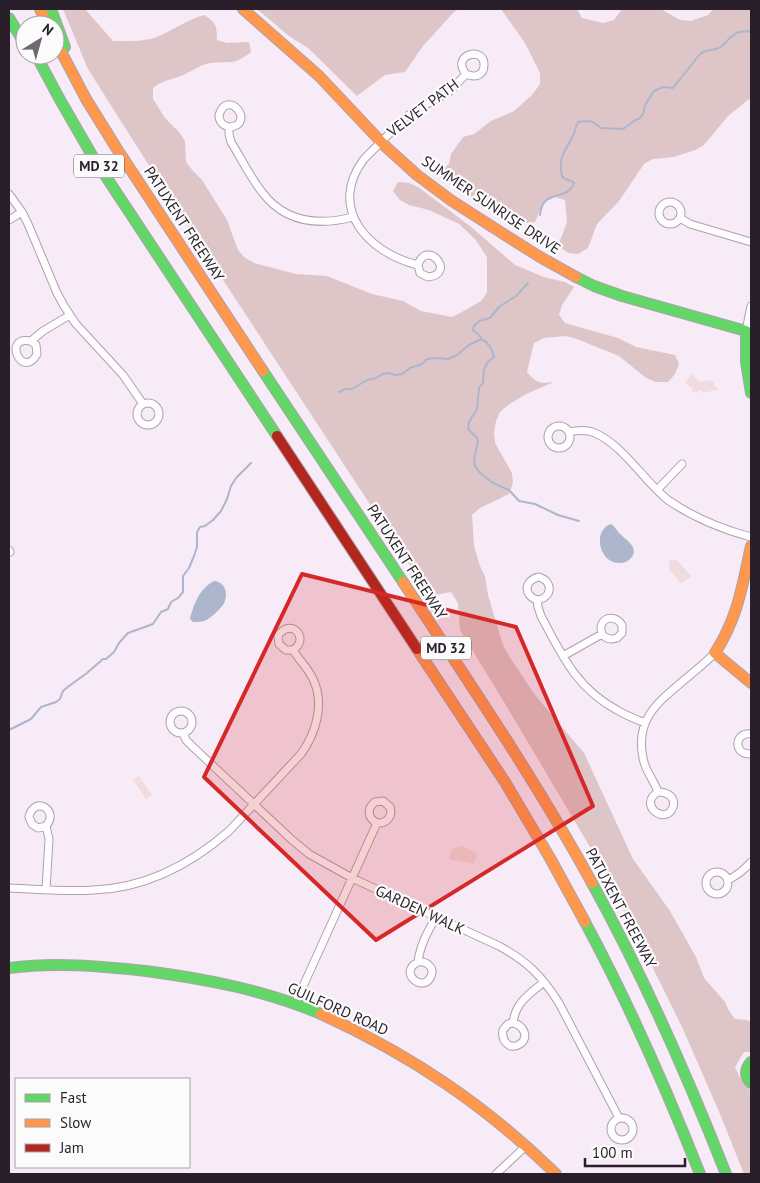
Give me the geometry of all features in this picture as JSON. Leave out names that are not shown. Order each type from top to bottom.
[{"type":"main road","points":[[51,9],[66,48],[117,149]]},
{"type":"main road","name":"SUMMER SUNRISE DRIVE","points":[[243,9],[319,76],[380,142],[431,187],[526,249],[556,267],[618,295],[746,331]]},
{"type":"main road","name":"PATUXENT FREEWAY","points":[[65,59],[86,99],[117,149],[510,744],[542,797],[602,901],[651,999],[704,1117],[726,1174]]},
{"type":"main road","points":[[38,65],[58,98]]},
{"type":"main road","name":"MD 32","points":[[41,65],[58,98],[93,157],[489,757],[525,815],[580,912],[622,994],[657,1070],[700,1174]]},
{"type":"main road","points":[[746,331],[744,360],[751,393]]},
{"type":"main road","points":[[751,546],[737,611],[730,629],[715,653],[751,683]]},
{"type":"main road","name":"GUILFORD ROAD","points":[[9,968],[72,964],[158,972],[231,985],[295,1004],[361,1034],[434,1074],[474,1103],[526,1146],[556,1174]]},
{"type":"main road","points":[[751,1062],[745,1072],[751,1084]]},
{"type":"street","name":"VELVET PATH","points":[[353,217],[350,198],[355,174],[364,159],[401,122],[416,110],[450,92],[466,74]]},
{"type":"street","points":[[229,127],[232,142],[258,187],[277,207],[298,218],[318,222],[339,221],[353,217],[359,228],[377,247],[397,259],[418,265]]},
{"type":"street","points":[[9,194],[22,212],[57,293],[70,316],[117,368],[143,404]]},
{"type":"street","points":[[9,220],[22,212]]},
{"type":"street","points":[[680,218],[690,224],[751,242]]},
{"type":"street","points":[[746,331],[751,306]]},
{"type":"street","points":[[31,341],[43,331],[70,316]]},
{"type":"street","points":[[569,432],[581,430],[595,433],[619,450],[657,490],[673,503],[701,520],[724,530],[751,537]]},
{"type":"street","points":[[657,490],[682,464]]},
{"type":"street","points":[[537,600],[541,616],[572,671],[592,693],[618,711],[645,723]]},
{"type":"street","points":[[563,656],[602,634]]},
{"type":"street","points":[[9,888],[88,891],[130,885],[170,871],[203,852],[217,841],[301,754],[316,724],[318,705],[315,685],[308,670],[293,650]]},
{"type":"street","points":[[658,792],[646,770],[642,756],[641,741],[645,723],[653,708],[659,702],[715,653]]},
{"type":"street","name":"GARDEN WALK","points":[[183,733],[192,747],[291,839],[310,854],[352,878],[499,946],[529,965],[544,982],[558,1003],[619,1118]]},
{"type":"street","points":[[751,734],[740,738],[738,745],[741,752],[751,754]]},
{"type":"street","points":[[295,1004],[377,823]]},
{"type":"street","points":[[46,826],[49,839],[46,890]]},
{"type":"street","points":[[728,880],[742,872],[751,862]]},
{"type":"street","points":[[418,962],[421,946],[436,917]]},
{"type":"street","points":[[513,1023],[514,1015],[520,1003],[544,982]]},
{"type":"street","points":[[496,1174],[526,1146]]},
{"type":"highlighted area","points":[[302,574],[516,627],[593,806],[376,940],[204,777]]},
{"type":"shaded area","points":[[63,9],[85,9],[113,41],[152,39],[204,15],[215,25],[217,40],[227,43],[249,42],[251,52],[245,57],[231,62],[206,64],[163,82],[153,88],[153,99],[165,118],[185,141],[186,162],[202,180],[227,220],[238,250],[244,257],[254,263],[296,274],[327,276],[372,294],[403,301],[421,311],[452,317],[462,312],[481,301],[487,293],[487,257],[475,239],[459,224],[429,210],[409,205],[400,200],[393,191],[398,182],[409,183],[418,187],[470,226],[515,265],[544,277],[565,282],[574,287],[562,305],[559,315],[565,323],[618,338],[636,347],[675,355],[679,364],[675,374],[668,382],[656,382],[646,378],[619,356],[577,339],[566,336],[544,338],[534,343],[527,372],[539,382],[554,382],[526,394],[500,412],[494,432],[495,443],[512,473],[513,483],[509,494],[480,508],[472,515],[474,546],[485,576],[488,595],[503,645],[509,656],[535,695],[584,753],[633,859],[670,911],[696,957],[704,978],[725,1002],[735,1019],[751,1022],[751,1052],[744,1052],[735,1067],[751,1092],[751,1174],[744,1174],[682,1027],[609,879],[460,630],[458,603],[451,592],[430,596],[172,202],[88,69]]},
{"type":"shaded area","points":[[257,9],[459,9],[423,46],[405,72],[385,75],[357,96],[308,48],[289,36]]},
{"type":"shaded area","points":[[501,9],[577,9],[582,18],[603,23],[614,20],[622,9],[661,9],[680,20],[691,21],[708,15],[713,9],[751,9],[751,99],[728,116],[704,145],[674,157],[653,159],[644,164],[619,201],[597,224],[588,248],[578,254],[568,253],[558,246],[567,222],[565,200],[555,197],[544,201],[535,222],[525,223],[503,218],[447,181],[441,171],[449,164],[451,154],[463,137],[474,134],[491,121],[514,111],[532,95],[540,84],[540,73],[525,43]]},
{"type":"shaded area","points":[[691,374],[701,382],[711,380],[714,386],[717,387],[717,390],[694,393],[692,388],[685,383]]},
{"type":"shaded area","points":[[670,560],[677,560],[691,576],[681,584],[669,569]]},
{"type":"shaded area","points":[[139,776],[152,795],[146,799],[133,780]]},
{"type":"shaded area","points":[[463,846],[476,854],[474,863],[450,859],[453,848]]},
{"type":"water","points":[[611,524],[633,548],[633,554],[625,562],[613,562],[607,558],[600,546],[601,533],[605,527]]},
{"type":"water","points":[[214,581],[224,586],[226,597],[223,605],[214,615],[206,620],[193,622],[190,619],[198,597]]},
{"type":"waterway","points":[[540,215],[545,201],[571,189],[574,183],[562,176],[561,164],[562,156],[578,122],[588,121],[601,128],[623,129],[640,118],[645,105],[654,91],[663,87],[673,88],[700,54],[719,48],[736,33],[751,31]]},
{"type":"waterway","points":[[339,392],[352,389],[367,380],[383,374],[402,374],[410,368],[422,364],[427,359],[448,359],[457,355],[469,345],[481,339],[473,330],[474,326],[479,321],[490,318],[499,307],[516,296],[528,283]]},
{"type":"waterway","points":[[481,339],[490,346],[494,357],[484,369],[483,383],[479,388],[477,409],[469,422],[468,429],[478,441],[474,459],[475,466],[479,472],[493,483],[509,490],[519,501],[535,504],[558,515],[579,521]]},
{"type":"waterway","points":[[9,730],[31,719],[41,707],[60,699],[63,691],[114,652],[128,633],[153,624],[161,612],[168,609],[171,602],[178,598],[183,592],[183,576],[189,568],[197,547],[197,532],[200,527],[213,520],[221,511],[231,486],[251,463]]},
{"type":"traffic: fast","points":[[51,9],[53,15]]},
{"type":"traffic: fast","points":[[9,18],[15,28]]},
{"type":"traffic: fast","points":[[41,65],[93,157],[277,436]]},
{"type":"traffic: fast","points":[[576,277],[622,296],[746,331],[746,362],[751,393]]},
{"type":"traffic: fast","points":[[263,371],[403,582]]},
{"type":"traffic: fast","points":[[592,883],[664,1027],[726,1174]]},
{"type":"traffic: fast","points":[[585,922],[646,1046],[700,1174]]},
{"type":"traffic: fast","points":[[9,968],[43,965],[78,965],[168,974],[235,986],[278,998],[321,1014]]},
{"type":"traffic: fast","points":[[751,1062],[746,1072],[747,1078],[751,1083]]},
{"type":"traffic: slow","points":[[40,9],[43,15]]},
{"type":"traffic: slow","points":[[243,9],[319,76],[385,146],[417,175],[452,201],[540,257],[576,277]]},
{"type":"traffic: slow","points":[[65,59],[86,99],[117,149],[263,371]]},
{"type":"traffic: slow","points":[[751,546],[734,614],[715,653],[751,683]]},
{"type":"traffic: slow","points":[[403,582],[548,806],[592,883]]},
{"type":"traffic: slow","points":[[417,649],[505,782],[585,922]]},
{"type":"traffic: slow","points":[[321,1014],[386,1047],[446,1084],[502,1126],[556,1174]]},
{"type":"traffic: jam","points":[[277,436],[417,649]]}]
